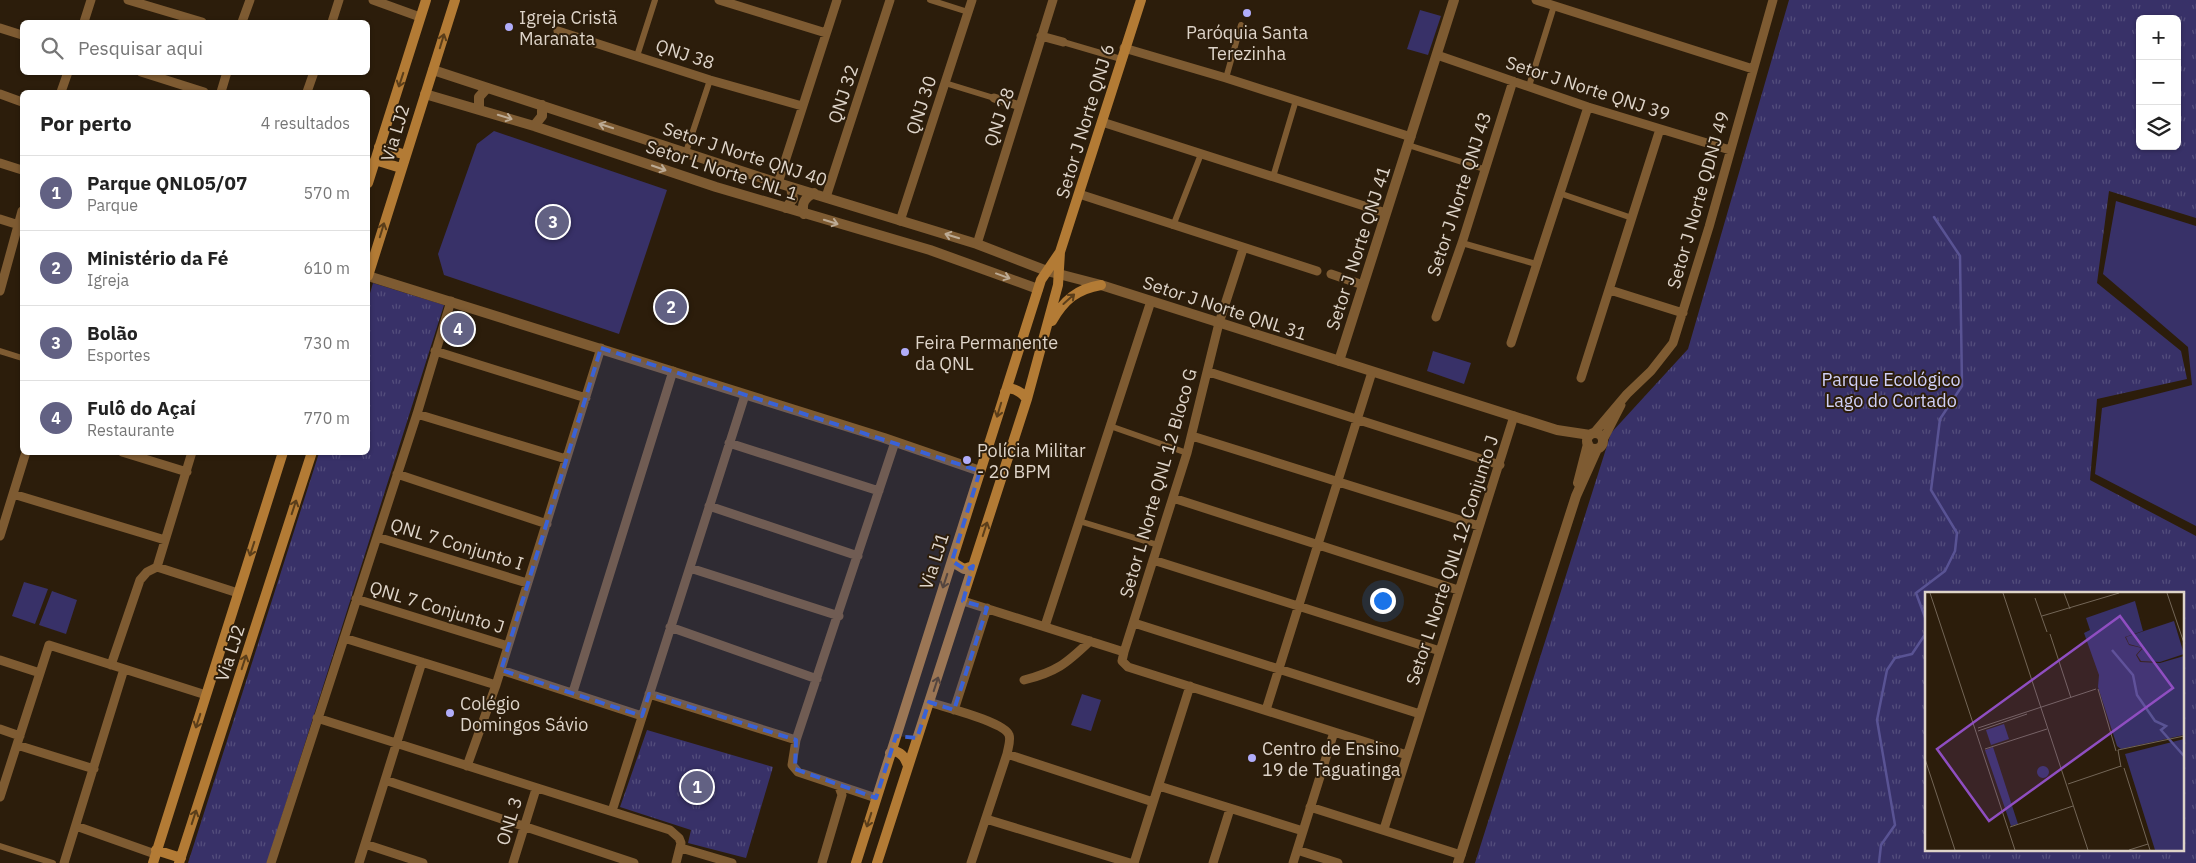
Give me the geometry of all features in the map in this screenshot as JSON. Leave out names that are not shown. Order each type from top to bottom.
[{"type":"main road","name":"Via LJ2","points":[[370,176],[426,0]]},
{"type":"main road","name":"Via LJ2","points":[[370,269],[455,0]]},
{"type":"main road","name":"Setor J Norte QNJ 6","points":[[1060,252],[1141,0]]},
{"type":"main road","points":[[379,147],[406,155]]},
{"type":"main road","points":[[375,160],[401,168]]},
{"type":"main road","points":[[877,863],[1026,399],[1047,328],[1060,273],[1060,252]]},
{"type":"main road","name":"Via LJ1","points":[[856,863],[1041,280],[1060,252]]},
{"type":"main road","points":[[1047,328],[1066,300],[1084,289],[1101,285]]},
{"type":"main road","points":[[1005,392],[1008,388],[1014,388],[1026,399]]},
{"type":"main road","name":"Via LJ2","points":[[155,858],[282,455]]},
{"type":"main road","name":"Via LJ2","points":[[180,860],[311,455]]},
{"type":"main road","points":[[953,558],[954,563],[964,569],[973,566]]},
{"type":"main road","points":[[898,730],[899,735],[904,738],[916,738]]},
{"type":"main road","points":[[890,753],[896,751],[900,753],[905,758],[908,766]]},
{"type":"main road","points":[[155,858],[180,860]]},
{"type":"street","points":[[85,20],[91,0]]},
{"type":"street","points":[[128,0],[195,20]]},
{"type":"street","points":[[243,20],[250,0]]},
{"type":"street","points":[[333,20],[339,0]]},
{"type":"street","points":[[373,0],[420,17]]},
{"type":"street","points":[[399,10],[402,0]]},
{"type":"street","points":[[637,56],[656,0]]},
{"type":"street","points":[[719,0],[733,2],[826,33]]},
{"type":"street","points":[[778,183],[836,0]]},
{"type":"street","name":"QNJ 32","points":[[826,197],[890,0]]},
{"type":"street","points":[[930,0],[968,12]]},
{"type":"street","name":"QNJ 30","points":[[900,221],[972,0]]},
{"type":"street","name":"QNJ 28","points":[[981,245],[1020,106],[1053,0]]},
{"type":"street","name":"Setor J Norte QNJ 41","points":[[1339,361],[1454,0]]},
{"type":"street","points":[[1536,0],[1753,69]]},
{"type":"street","name":"Setor J Norte QDNJ 49","points":[[1627,394],[1651,371],[1673,343],[1773,0]]},
{"type":"street","points":[[1529,86],[1554,6]]},
{"type":"street","points":[[1226,78],[1241,25]]},
{"type":"street","points":[[0,28],[20,34]]},
{"type":"street","name":"QNJ 38","points":[[558,31],[710,80],[802,106]]},
{"type":"street","points":[[1041,36],[1121,59]]},
{"type":"street","points":[[1124,48],[1296,100],[1484,169]]},
{"type":"street","name":"Setor J Norte QNJ 39","points":[[1437,55],[1513,82],[1730,150]]},
{"type":"street","name":"Setor J Norte QNJ 40","points":[[433,70],[778,183],[981,245],[1060,273]]},
{"type":"street","points":[[62,90],[67,75]]},
{"type":"street","points":[[151,75],[198,90]]},
{"type":"street","points":[[222,90],[225,75]]},
{"type":"street","points":[[309,90],[313,75]]},
{"type":"street","points":[[686,152],[710,80]]},
{"type":"street","name":"Setor J Norte QNJ 43","points":[[1436,316],[1462,243],[1513,82]]},
{"type":"street","points":[[945,83],[1020,106]]},
{"type":"street","points":[[479,109],[479,97],[487,88]]},
{"type":"street","points":[[0,94],[20,101]]},
{"type":"street","name":"Setor L Norte CNL 1","points":[[425,94],[534,126],[716,187],[930,250],[1038,289]]},
{"type":"street","points":[[1273,177],[1296,100]]},
{"type":"street","points":[[534,126],[542,116],[542,105]]},
{"type":"street","points":[[1511,343],[1588,106]]},
{"type":"street","points":[[1102,122],[1386,213]]},
{"type":"street","points":[[1582,378],[1660,129]]},
{"type":"street","points":[[1173,226],[1201,154]]},
{"type":"street","points":[[0,163],[20,169]]},
{"type":"street","points":[[786,208],[793,199],[791,187]]},
{"type":"street","points":[[1559,193],[1632,218]]},
{"type":"street","points":[[804,214],[802,208],[804,202],[808,196],[814,194]]},
{"type":"street","points":[[1079,194],[1244,249],[1317,271]]},
{"type":"street","points":[[0,219],[20,226],[0,291]]},
{"type":"street","points":[[1462,243],[1536,264]]},
{"type":"street","points":[[981,245],[989,257],[981,268]]},
{"type":"street","name":"Setor L Norte QNL 12 Bloco G","points":[[1123,655],[1187,453],[1220,323],[1244,249]]},
{"type":"street","name":"Setor J Norte QNL 31","points":[[1060,273],[1591,441]]},
{"type":"street","points":[[1330,274],[1364,285]]},
{"type":"street","points":[[370,277],[602,348],[980,470]]},
{"type":"street","points":[[1610,290],[1683,313]]},
{"type":"street","points":[[271,863],[417,414],[451,301]]},
{"type":"street","points":[[1045,626],[1150,301]]},
{"type":"street","points":[[466,766],[501,670],[602,348]]},
{"type":"street","points":[[0,351],[20,357]]},
{"type":"street","points":[[435,351],[586,398]]},
{"type":"street","points":[[573,692],[672,371]]},
{"type":"street","points":[[1209,372],[1500,465]]},
{"type":"street","points":[[1266,710],[1320,545],[1372,372]]},
{"type":"street","points":[[1603,440],[1627,394]]},
{"type":"street","points":[[1310,807],[1384,829],[1460,859],[1576,496],[1591,441],[1627,394]]},
{"type":"street","points":[[612,811],[745,395]]},
{"type":"street","points":[[417,414],[566,459]]},
{"type":"street","name":"Setor L Norte QNL 12 Conjunto J","points":[[1384,829],[1514,416]]},
{"type":"street","points":[[1110,426],[1187,453]]},
{"type":"street","points":[[1591,441],[1600,434],[1603,440]]},
{"type":"street","points":[[1192,436],[1479,526]]},
{"type":"street","points":[[876,798],[843,791],[794,769],[792,759],[796,740],[839,616],[895,442]]},
{"type":"street","points":[[729,443],[879,491]]},
{"type":"street","points":[[0,536],[3,517],[13,494],[25,455]]},
{"type":"street","points":[[132,455],[187,472]]},
{"type":"street","points":[[157,568],[191,455]]},
{"type":"street","points":[[397,474],[546,524]]},
{"type":"street","points":[[13,494],[165,540]]},
{"type":"street","points":[[1173,498],[1458,590]]},
{"type":"street","points":[[709,506],[858,556]]},
{"type":"street","points":[[1079,521],[1158,545]]},
{"type":"street","name":"QNL 7 Conjunto I","points":[[377,537],[528,583]]},
{"type":"street","points":[[1153,560],[1299,608],[1440,651]]},
{"type":"street","points":[[111,665],[140,580],[147,572],[157,568],[238,593]]},
{"type":"street","points":[[690,568],[839,616]]},
{"type":"street","name":"QNL 7 Conjunto J","points":[[356,599],[508,646]]},
{"type":"street","points":[[962,601],[1090,641],[1123,655],[1128,666],[1407,755]]},
{"type":"street","points":[[954,710],[987,608]]},
{"type":"street","name":"Setor L Norte QNL 12 Conjunto J","points":[[1134,622],[1420,714]]},
{"type":"street","points":[[670,627],[817,679]]},
{"type":"street","points":[[344,638],[496,685]]},
{"type":"street","points":[[1024,680],[1059,668],[1090,641]]},
{"type":"street","points":[[0,797],[49,645],[206,696]]},
{"type":"street","points":[[0,660],[40,673]]},
{"type":"street","points":[[358,863],[422,662]]},
{"type":"street","points":[[64,863],[124,669]]},
{"type":"street","points":[[501,670],[642,716]]},
{"type":"street","points":[[1134,863],[1190,686]]},
{"type":"street","points":[[649,694],[796,740]]},
{"type":"street","points":[[930,702],[996,725],[1008,732],[1010,737],[971,863]]},
{"type":"street","points":[[317,718],[670,830],[679,838],[681,848],[676,863]]},
{"type":"street","points":[[0,729],[20,736]]},
{"type":"street","points":[[1293,863],[1334,732]]},
{"type":"street","points":[[17,746],[94,769]]},
{"type":"street","points":[[1006,754],[1153,802]]},
{"type":"street","points":[[385,780],[634,863]]},
{"type":"street","points":[[1159,786],[1303,831]]},
{"type":"street","name":"ONL 3","points":[[512,863],[536,789]]},
{"type":"street","points":[[822,863],[843,791]]},
{"type":"street","points":[[1213,863],[1230,809]]},
{"type":"street","points":[[986,819],[1130,863]]},
{"type":"street","points":[[76,826],[155,858]]},
{"type":"street","points":[[364,844],[423,863]]},
{"type":"street","points":[[0,846],[53,863]]},
{"type":"street","points":[[681,848],[732,863]]},
{"type":"street","points":[[1297,850],[1338,863]]},
{"type":"highlighted area","points":[[601,348],[980,471],[952,561],[966,570],[973,566],[963,601],[987,608],[954,710],[929,702],[917,738],[896,736],[876,798],[795,769],[796,740],[649,694],[642,716],[501,670]]},
{"type":"green space","name":"Parque Ecológico Lago do Cortado","points":[[1789,0],[2196,0],[2196,218],[2109,191],[2097,283],[2181,351],[2187,379],[2097,399],[2090,480],[2196,536],[2196,863],[1475,863],[1611,433],[1688,349]]},
{"type":"green space","points":[[1420,10],[1441,16],[1428,55],[1407,49]]},
{"type":"green space","points":[[494,131],[667,190],[619,334],[444,275],[438,254],[477,144]]},
{"type":"green space","points":[[2116,201],[2196,226],[2196,526],[2095,474],[2102,408],[2192,385],[2188,347],[2103,274]]},
{"type":"green space","points":[[373,283],[444,305],[267,863],[188,863],[318,455],[370,455],[370,293]]},
{"type":"green space","points":[[1433,351],[1471,363],[1464,384],[1427,371]]},
{"type":"green space","points":[[24,582],[48,589],[35,624],[12,616]]},
{"type":"green space","points":[[52,591],[77,600],[66,634],[39,625]]},
{"type":"green space","points":[[1082,694],[1101,700],[1091,731],[1071,725]]},
{"type":"green space","points":[[647,730],[773,767],[746,858],[688,843],[691,830],[620,807]]},
{"type":"waterway","points":[[1925,617],[1916,593],[1945,571],[1955,551],[1957,533],[1931,490],[1940,419],[1962,386],[1960,256],[1934,217]]},
{"type":"waterway","points":[[1879,863],[1881,845],[1895,825],[1877,720],[1887,670],[1895,658],[1912,654],[1925,634]]},
{"type":"place","name":"Paróquia Santa Terezinha","points":[[1247,13]]},
{"type":"place","name":"Igreja Cristã Maranata","points":[[509,27]]},
{"type":"place","name":"Bolão","points":[[553,222]]},
{"type":"place","name":"Ministério da Fé","points":[[671,307]]},
{"type":"place","name":"Fulô do Açaí","points":[[458,329]]},
{"type":"place","name":"Feira Permanente da QNL","points":[[905,352]]},
{"type":"place","name":"Polícia Militar - 2o BPM","points":[[967,460]]},
{"type":"place","name":"Colégio Domingos Sávio","points":[[450,713]]},
{"type":"place","name":"Centro de Ensino 19 de Taguatinga","points":[[1252,758]]},
{"type":"place","name":"Parque QNL05/07","points":[[697,787]]}]
